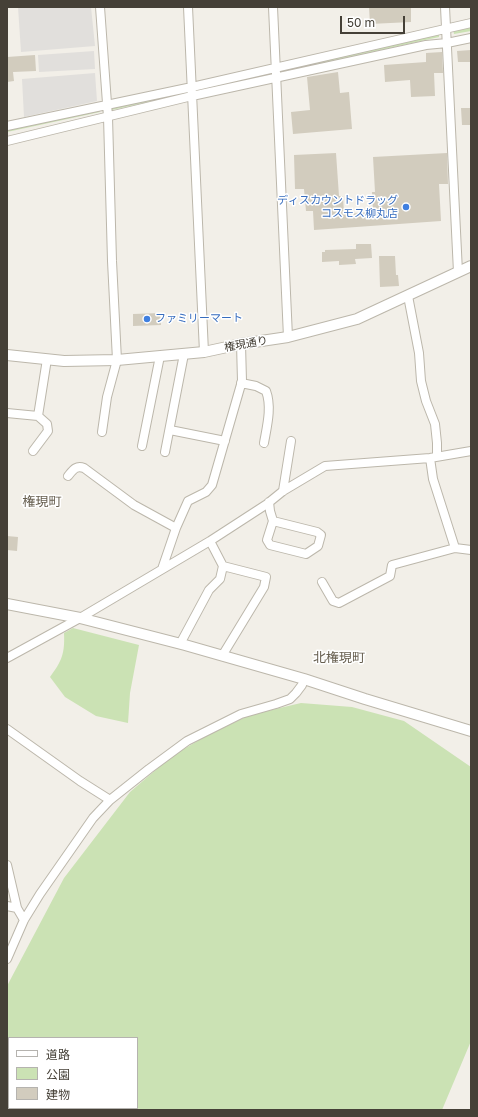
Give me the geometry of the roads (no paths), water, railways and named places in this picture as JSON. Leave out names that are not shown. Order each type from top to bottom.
[{"type":"street","points":[[100,7],[108,117],[112,261],[117,360],[107,397],[102,432]]},
{"type":"street","points":[[188,7],[204,352]]},
{"type":"street","points":[[273,7],[288,337]]},
{"type":"street","points":[[445,7],[458,272]]},
{"type":"street","points":[[7,126],[192,87],[471,23]]},
{"type":"street","points":[[7,141],[192,96],[426,45],[447,43],[471,38]]},
{"type":"street","name":"権現通り","points":[[7,355],[64,361],[117,360],[204,352],[241,344],[288,337],[357,319],[471,266]]},
{"type":"street","points":[[408,296],[419,353],[421,381],[426,401],[435,424],[437,443],[433,457],[433,479],[455,548]]},
{"type":"street","points":[[162,569],[176,528],[188,501],[206,492],[212,485],[241,383],[241,344]]},
{"type":"street","points":[[165,452],[184,354]]},
{"type":"street","points":[[142,446],[160,356]]},
{"type":"street","points":[[38,416],[47,359]]},
{"type":"street","points":[[241,383],[256,386],[266,391],[269,399],[264,443]]},
{"type":"street","points":[[7,413],[38,416],[47,424],[48,431],[33,451]]},
{"type":"street","points":[[170,430],[224,441]]},
{"type":"street","points":[[283,491],[292,441]]},
{"type":"street","points":[[7,658],[80,618],[162,569],[269,502],[283,491],[325,466],[433,457],[471,451]]},
{"type":"street","points":[[68,476],[75,468],[80,466],[134,505],[176,528]]},
{"type":"street","points":[[269,502],[273,521],[267,540],[270,545],[306,554],[318,546],[321,535],[317,532],[273,521]]},
{"type":"street","points":[[180,644],[209,590],[220,579],[223,566],[210,540]]},
{"type":"street","points":[[322,582],[333,601],[339,603],[390,576],[392,565],[455,548],[471,550]]},
{"type":"street","points":[[222,656],[264,587],[266,576],[223,566]]},
{"type":"street","points":[[7,604],[80,618],[180,644],[304,679],[471,731]]},
{"type":"street","points":[[7,959],[24,920],[40,894],[93,818],[110,800],[148,769],[187,741],[241,714],[290,699],[302,685],[304,679]]},
{"type":"street","points":[[7,729],[80,781],[110,800]]},
{"type":"street","points":[[7,865],[17,908],[24,920]]},
{"type":"street","points":[[7,906],[17,908]]},
{"type":"place","name":"ディスカウントドラッグ コスモス柳丸店","points":[[406,207]]},
{"type":"place","name":"ファミリーマート","points":[[147,319]]},
{"type":"district","name":"権現町","points":[[42,502]]},
{"type":"district","name":"北権現町","points":[[339,658]]}]
